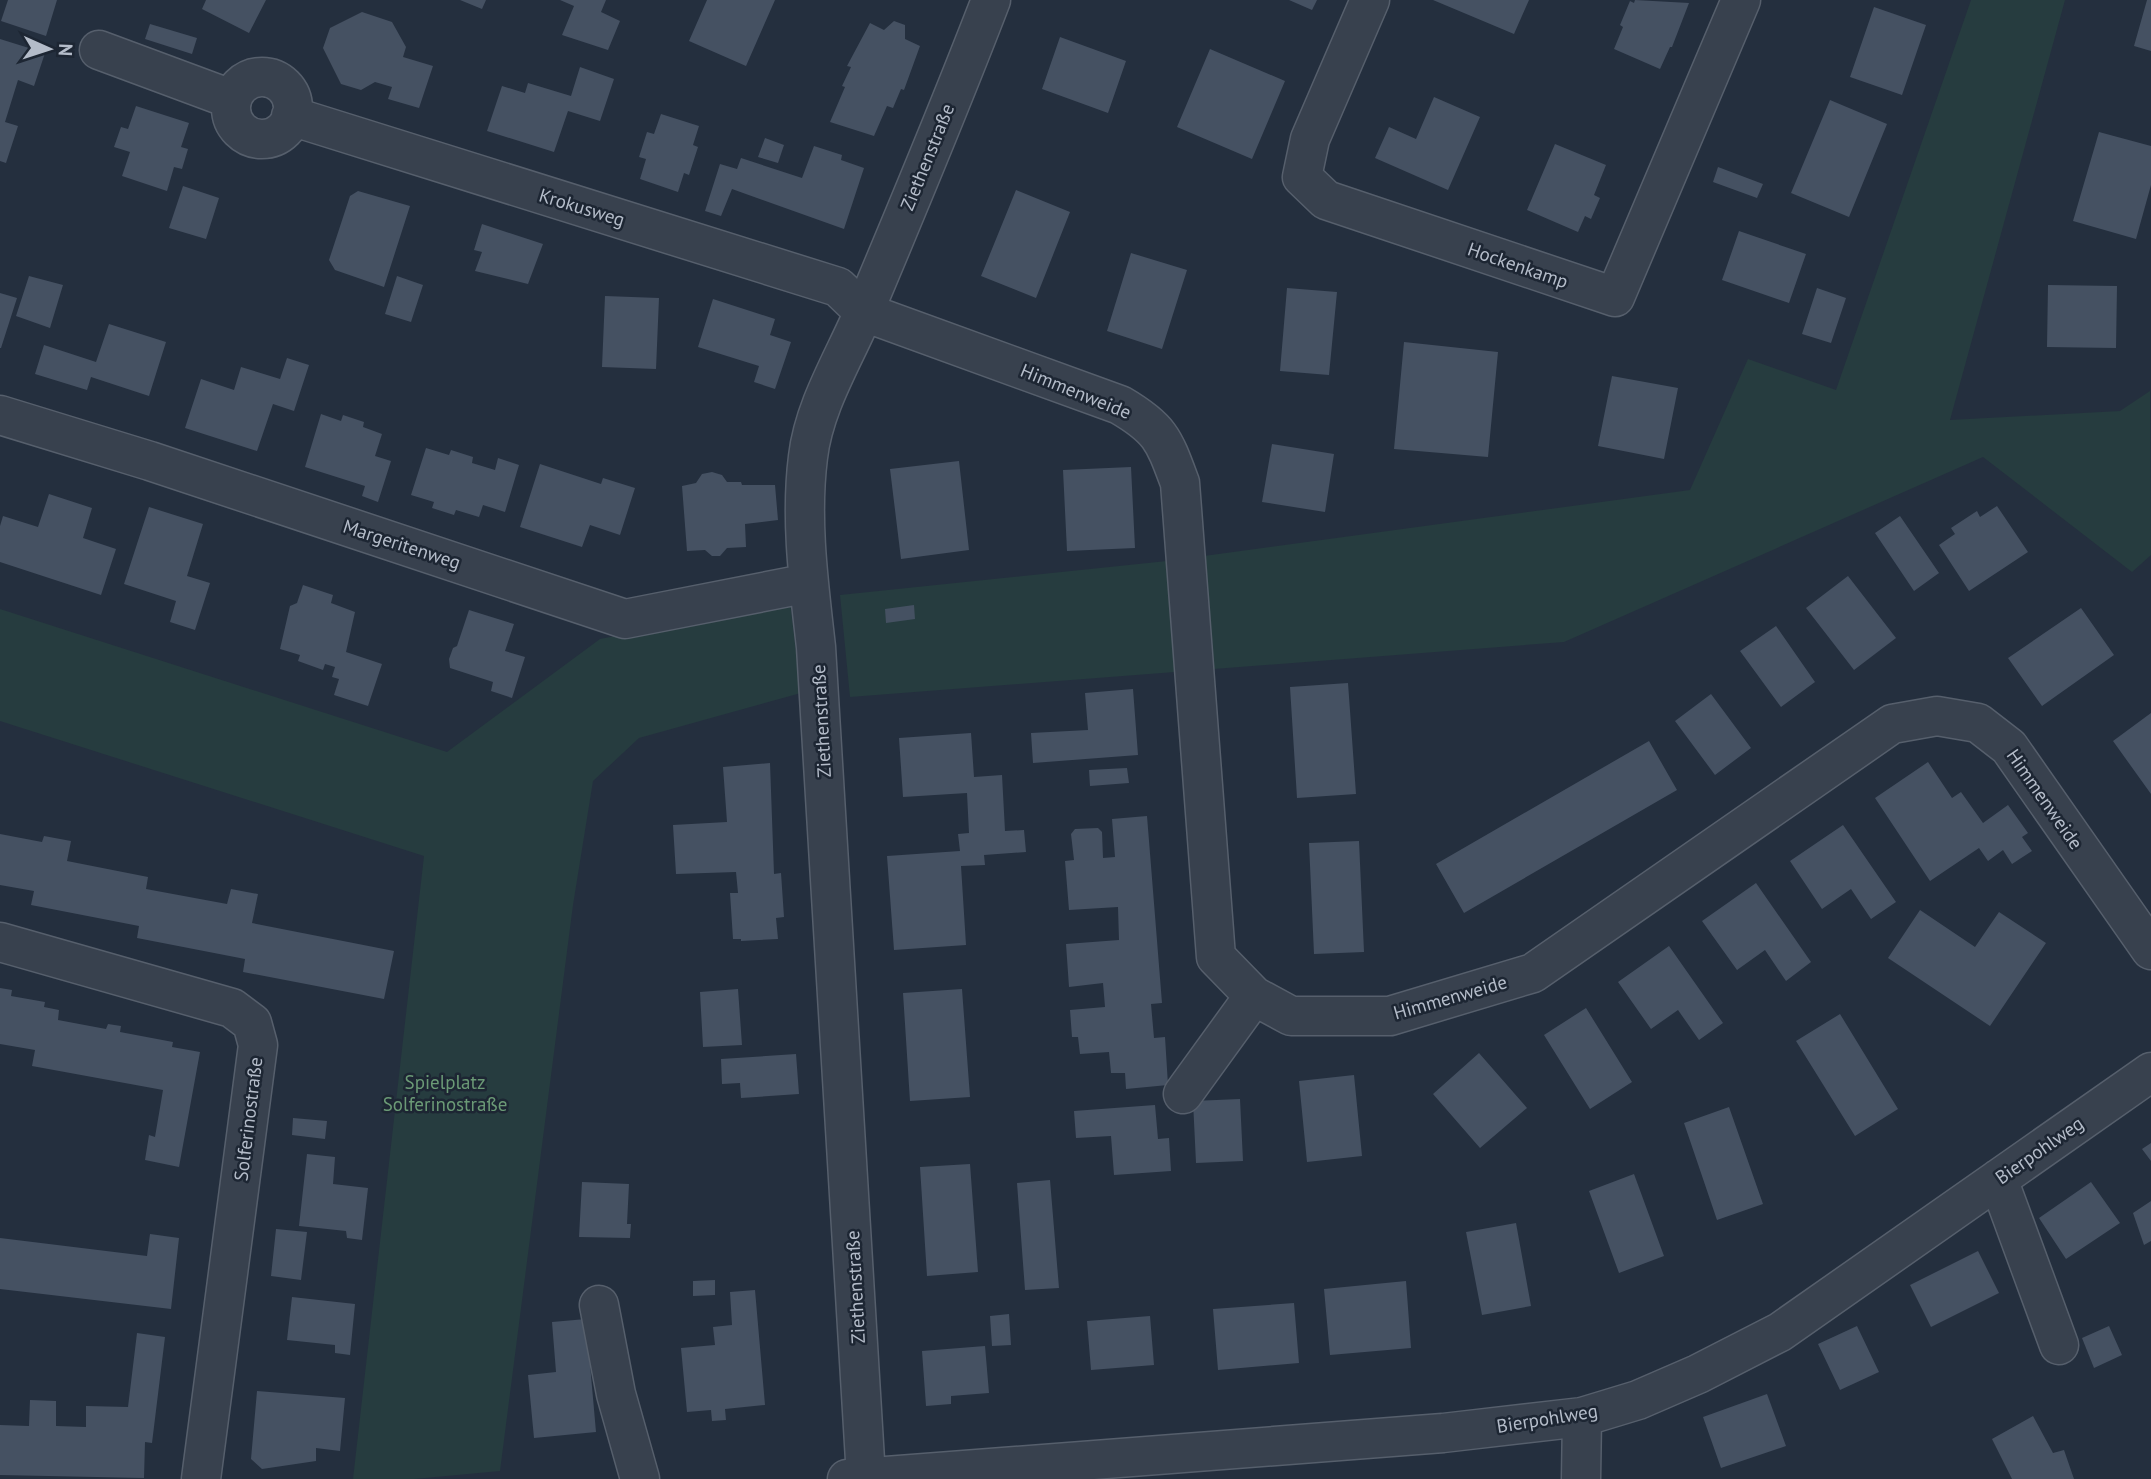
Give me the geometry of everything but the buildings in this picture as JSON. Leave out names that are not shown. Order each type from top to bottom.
[{"type":"street","name":"Ziethenstraße","points":[[856,1478],[817,648],[809,583],[805,504],[808,456],[815,422],[864,312],[991,0]]},
{"type":"street","name":"Hockenkamp","points":[[1370,0],[1310,139],[1302,177],[1326,200],[1615,297],[1741,0]]},
{"type":"street","name":"Krokusweg","points":[[99,50],[231,99],[231,116],[239,130],[253,139],[277,136],[292,116],[838,287],[864,312]]},
{"type":"street","name":"Himmenweide","points":[[864,312],[1120,405],[1149,422],[1167,449],[1180,484],[1216,957],[1254,996],[1291,1016],[1390,1016],[1533,973],[1892,724],[1937,716],[1978,723],[2009,747],[2151,950]]},
{"type":"street","name":"Margeritenweg","points":[[0,415],[150,461],[625,618],[809,583]]},
{"type":"street","name":"Solferinostraße","points":[[0,942],[232,1009],[252,1023],[258,1045],[201,1479]]},
{"type":"street","points":[[1183,1094],[1254,996]]},
{"type":"street","name":"Bierpohlweg","points":[[856,1478],[1443,1433],[1582,1417],[1638,1400],[1686,1380],[1780,1332],[2151,1072]]},
{"type":"street","points":[[1998,1179],[2059,1345]]},
{"type":"street","points":[[599,1305],[616,1394],[640,1479]]},
{"type":"street","points":[[1581,1479],[1582,1417]]},
{"type":"green space","points":[[1971,0],[2065,0],[1950,420],[2120,411],[2150,391],[2151,555],[2132,572],[1983,457],[1564,642],[850,697],[840,595],[1167,561],[1690,490],[1748,359],[1836,390]]},
{"type":"green space","name":"Spielplatz Solferinostraße","points":[[790,602],[801,693],[639,738],[593,781],[573,905],[500,1471],[414,1479],[353,1479],[424,856],[0,721],[0,609],[447,752],[600,639]]}]
